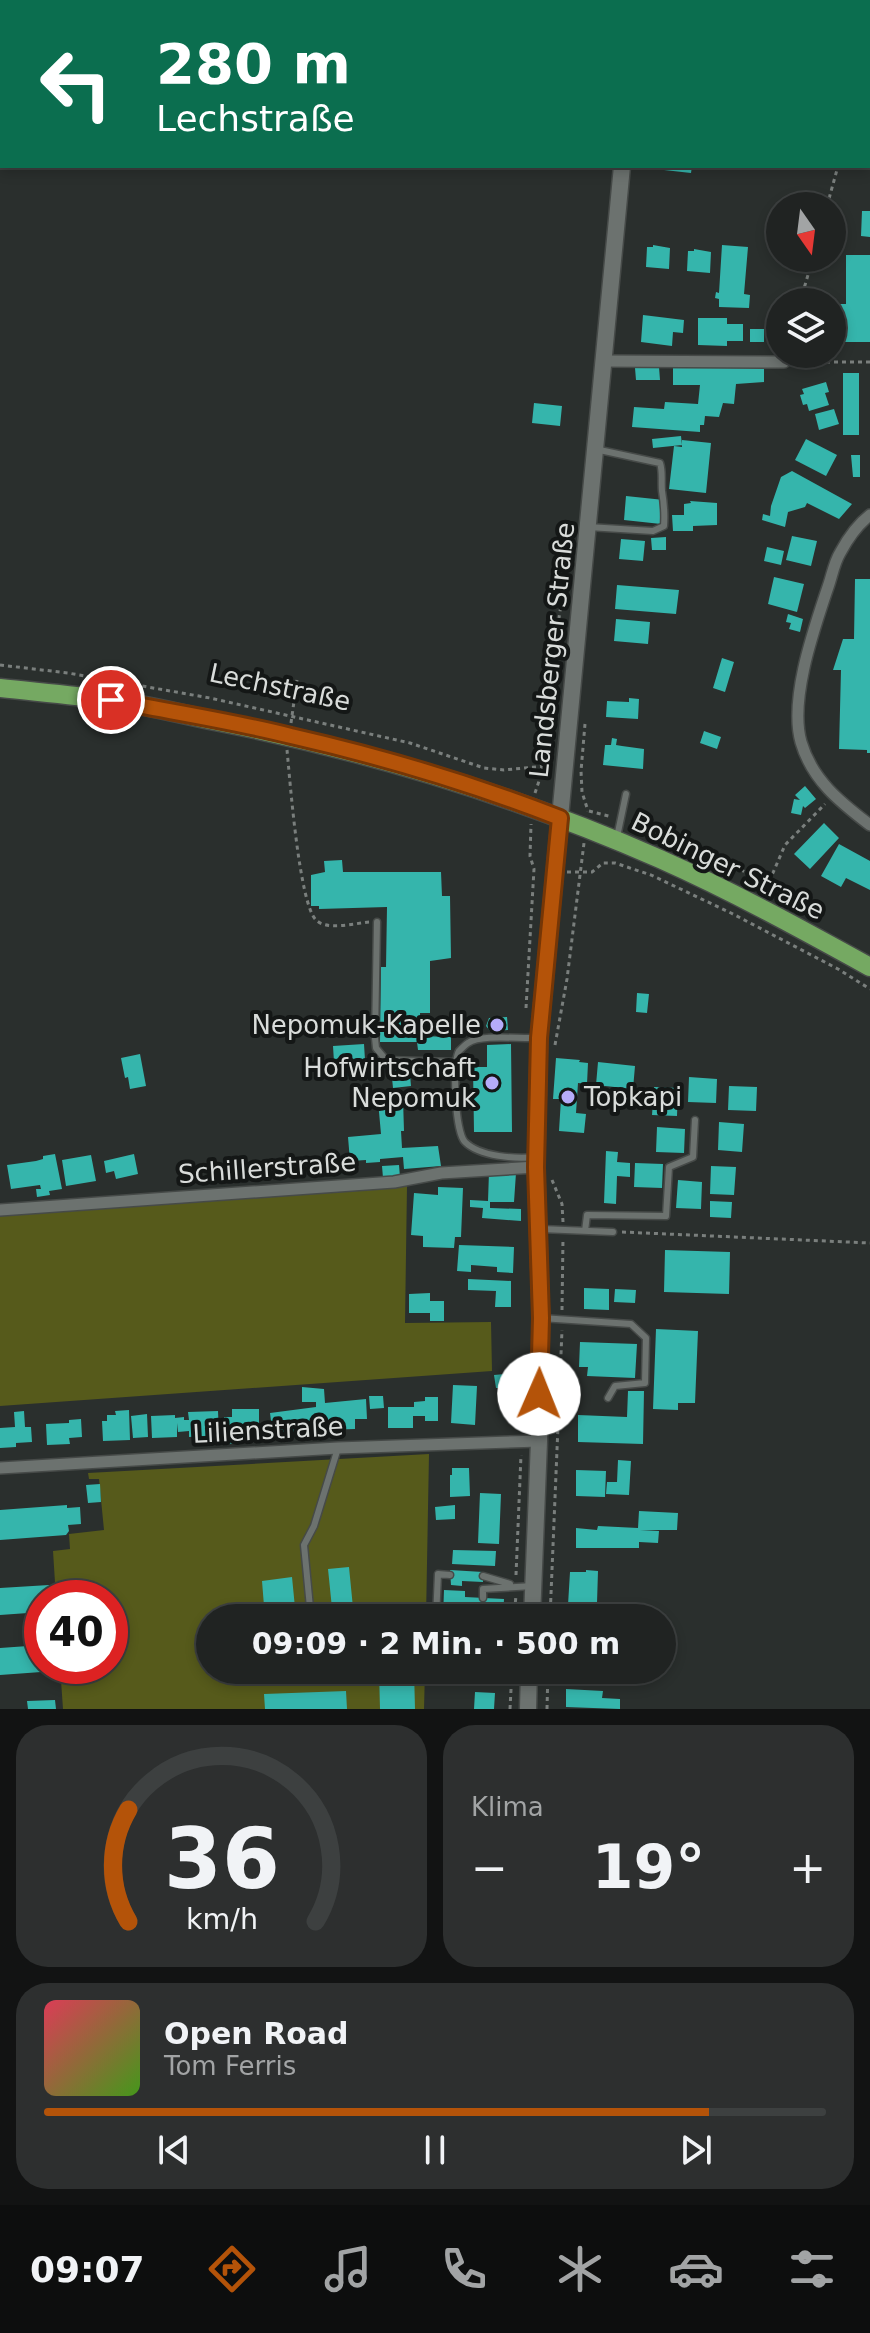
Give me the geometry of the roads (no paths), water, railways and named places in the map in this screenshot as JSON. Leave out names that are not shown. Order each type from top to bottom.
[{"type":"main road","name":"Lechstraße","points":[[0,688],[111,700],[288,735],[449,779],[560,818]]},
{"type":"main road","name":"Bobinger Straße","points":[[560,818],[661,860],[736,896],[870,967]]},
{"type":"street","name":"Landsberger Straße","points":[[528,1604],[524,1586],[539,1441],[541,1318],[536,1162],[539,1038],[622,168]]},
{"type":"street","points":[[603,361],[766,362]]},
{"type":"street","points":[[870,515],[858,524],[839,554],[800,688],[797,714],[801,741],[811,768],[833,796],[870,825]]},
{"type":"street","name":"Schillerstraße","points":[[0,1210],[394,1182],[536,1162]]},
{"type":"street","name":"Lilienstraße","points":[[0,1468],[338,1448],[539,1441]]},
{"type":"street","points":[[528,1709],[529,1684]]},
{"type":"lane","points":[[588,527],[653,531],[664,526],[666,510],[661,464],[595,449]]},
{"type":"lane","points":[[616,841],[626,794]]},
{"type":"lane","points":[[377,922],[375,1038],[380,1056],[386,1060],[456,1062]]},
{"type":"lane","points":[[536,1162],[491,1154],[473,1148],[462,1139],[458,1126],[456,1062],[459,1051],[475,1039],[539,1038]]},
{"type":"lane","points":[[585,1231],[587,1215],[666,1216],[669,1167],[693,1157],[695,1120]]},
{"type":"lane","points":[[538,1229],[613,1232]]},
{"type":"lane","points":[[541,1318],[631,1324],[646,1338],[645,1383],[615,1386],[608,1398]]},
{"type":"lane","points":[[310,1604],[304,1545],[314,1526],[338,1448]]},
{"type":"lane","points":[[437,1604],[438,1574],[450,1575]]},
{"type":"lane","points":[[483,1576],[524,1586]]},
{"type":"lane","points":[[483,1598],[483,1589],[524,1586]]},
{"type":"place","name":"Nepomuk-Kapelle","points":[[497,1025]]},
{"type":"place","name":"Hofwirtschaft Nepomuk","points":[[492,1083]]},
{"type":"place","name":"Topkapi","points":[[568,1097]]}]
